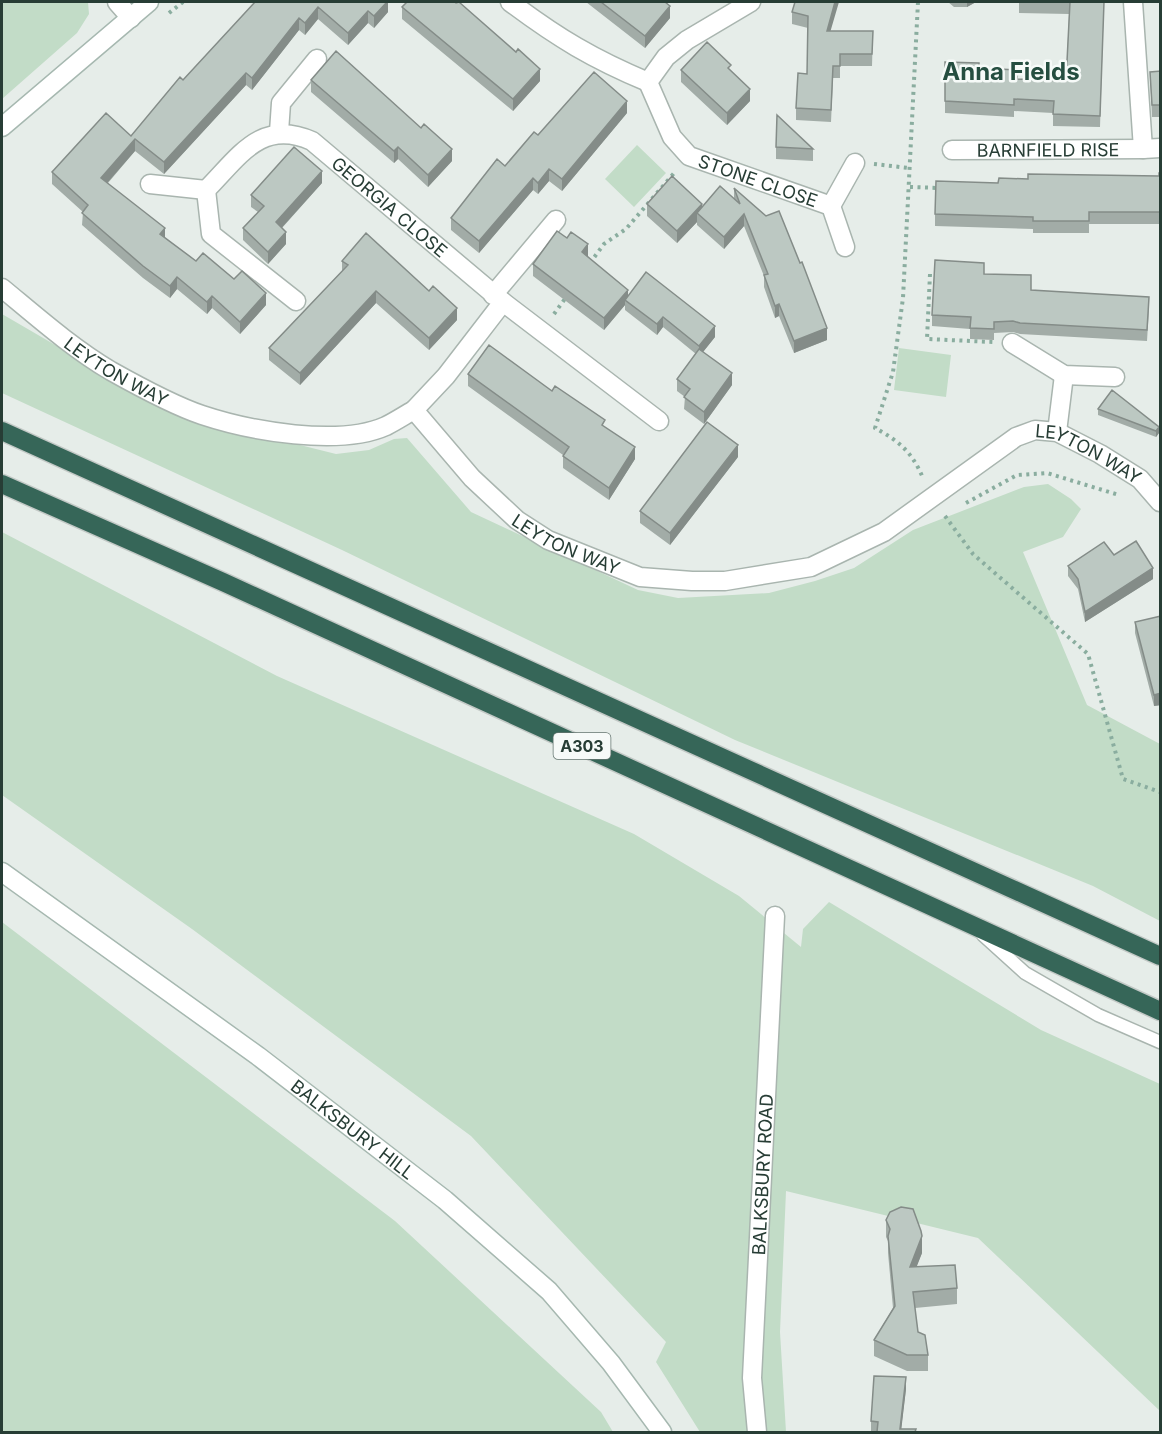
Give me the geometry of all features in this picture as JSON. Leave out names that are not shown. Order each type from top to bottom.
[{"type":"highway","name":"A303","points":[[2,431],[1161,956]]},
{"type":"highway","name":"A303","points":[[2,484],[256,597],[1161,1011]]},
{"type":"street","points":[[117,2],[131,18]]},
{"type":"street","points":[[2,127],[148,2]]},
{"type":"street","points":[[510,2],[559,38],[603,63],[648,82],[666,57],[687,40],[752,2]]},
{"type":"street","name":"BARNFIELD RISE","points":[[952,150],[1152,149],[1133,2]]},
{"type":"street","points":[[206,190],[253,142],[279,132],[281,102],[316,59]]},
{"type":"street","name":"STONE CLOSE","points":[[648,82],[672,137],[689,156],[831,206]]},
{"type":"street","name":"GEORGIA CLOSE","points":[[279,132],[295,134],[312,141],[498,298],[659,421]]},
{"type":"street","name":"STONE CLOSE","points":[[845,247],[831,206],[855,163]]},
{"type":"street","points":[[150,184],[206,190]]},
{"type":"street","points":[[206,190],[211,234],[296,301]]},
{"type":"street","points":[[414,410],[446,376],[498,298],[556,220]]},
{"type":"street","name":"LEYTON WAY","points":[[2,288],[47,326],[110,370],[201,415],[265,429],[318,437],[346,435],[385,427],[414,410],[472,478],[517,520],[548,540],[640,577],[725,581],[811,567],[884,532],[1016,437],[1035,430],[1057,432],[1100,454],[1140,479],[1161,502]]},
{"type":"street","points":[[1012,343],[1064,375],[1115,377]]},
{"type":"street","points":[[1057,432],[1064,375]]},
{"type":"street","name":"BALKSBURY HILL","points":[[2,872],[258,1056],[445,1200],[549,1291],[611,1363],[662,1432]]},
{"type":"street","name":"BALKSBURY ROAD","points":[[757,1432],[752,1378],[775,916]]},
{"type":"lane","points":[[971,925],[1025,973],[1098,1015],[1161,1042]]},
{"type":"path","points":[[918,2],[903,298],[893,372],[875,428],[905,446],[915,459],[931,497]]},
{"type":"path","points":[[590,264],[604,244],[626,229],[689,156]]},
{"type":"path","points":[[855,163],[909,168]]},
{"type":"path","points":[[910,187],[941,188]]},
{"type":"path","points":[[930,274],[927,339],[1012,343]]},
{"type":"path","points":[[541,332],[569,293]]},
{"type":"path","points":[[965,504],[1017,475],[1047,473],[1123,497]]},
{"type":"path","points":[[955,509],[944,515],[973,554],[1088,654],[1122,779],[1161,792]]},
{"type":"green space","points":[[2,2],[88,2],[89,14],[77,33],[2,99]]},
{"type":"green space","points":[[637,145],[666,173],[634,207],[605,179]]},
{"type":"green space","points":[[2,314],[172,413],[336,454],[369,450],[394,439],[407,438],[471,512],[638,590],[678,598],[769,593],[815,581],[854,568],[913,530],[1024,487],[1048,484],[1071,499],[1081,509],[1063,537],[1023,552],[1087,705],[1160,744],[1160,921],[1093,886],[735,740],[342,550],[2,393]]},
{"type":"green space","points":[[899,348],[951,355],[946,397],[894,390]]},
{"type":"green space","points":[[2,532],[277,676],[634,834],[739,896],[801,947],[803,929],[829,902],[1041,1030],[1160,1084],[1160,1411],[978,1238],[786,1191],[780,1332],[786,1432],[700,1432],[656,1362],[666,1342],[471,1136],[192,929],[2,795]]},
{"type":"green space","points":[[2,922],[395,1221],[601,1412],[613,1432],[2,1432]]},
{"type":"building","points":[[255,2],[387,2],[374,16],[368,11],[348,33],[318,7],[305,23],[299,18],[252,78],[246,73],[164,162],[135,139],[101,178],[165,228],[160,234],[196,261],[203,253],[234,279],[242,271],[266,293],[240,322],[212,296],[207,302],[177,277],[170,286],[143,266],[82,213],[88,205],[52,172],[106,113],[131,136],[180,77],[183,80]]},
{"type":"building","points":[[407,2],[459,2],[516,52],[518,49],[540,69],[513,99],[402,7]]},
{"type":"building","points":[[601,2],[665,2],[670,6],[645,36]]},
{"type":"building","points":[[795,2],[835,2],[827,31],[873,31],[872,54],[840,54],[840,66],[833,66],[831,110],[796,108],[798,73],[807,74],[808,16],[792,12]]},
{"type":"building","points":[[1070,2],[1104,2],[1100,116],[1053,114],[1054,101],[1014,99],[1014,105],[945,101],[945,62],[979,63],[979,68],[1018,70],[1017,79],[1066,81]]},
{"type":"building","points":[[707,42],[731,65],[728,68],[750,89],[727,113],[681,70]]},
{"type":"building","points":[[336,51],[421,128],[424,124],[452,149],[428,175],[398,147],[394,151],[311,80]]},
{"type":"building","points":[[1161,71],[1161,105],[1152,105],[1150,72]]},
{"type":"building","points":[[594,72],[627,101],[562,179],[549,169],[538,183],[533,178],[479,241],[451,218],[497,159],[505,166],[534,132],[538,135]]},
{"type":"building","points":[[777,115],[813,149],[776,147]]},
{"type":"building","points":[[294,147],[322,171],[276,222],[286,232],[268,252],[243,228],[264,206],[251,195]]},
{"type":"building","points":[[1161,173],[1161,212],[1089,212],[1089,221],[1033,221],[1033,217],[935,214],[936,181],[998,183],[999,178],[1028,179],[1028,174],[1159,176]]},
{"type":"building","points":[[672,176],[702,204],[677,231],[647,204]]},
{"type":"building","points":[[720,186],[740,204],[734,188],[766,216],[779,211],[800,263],[802,262],[827,328],[794,341],[779,304],[775,306],[764,275],[768,274],[744,214],[724,237],[697,213]]},
{"type":"building","points":[[557,231],[567,238],[571,232],[588,244],[582,252],[628,290],[604,318],[533,264]]},
{"type":"building","points":[[366,233],[429,291],[433,286],[457,308],[429,338],[376,291],[300,373],[269,348],[348,265],[342,261]]},
{"type":"building","points":[[935,260],[984,263],[984,274],[1031,275],[1031,290],[1149,297],[1147,330],[1013,321],[994,322],[994,329],[970,328],[971,317],[932,315]]},
{"type":"building","points":[[646,272],[715,326],[699,346],[663,317],[657,324],[625,300]]},
{"type":"building","points":[[489,345],[552,391],[555,386],[605,420],[602,425],[635,447],[609,488],[563,456],[569,447],[468,374]]},
{"type":"building","points":[[699,349],[732,373],[704,412],[684,397],[690,389],[677,379]]},
{"type":"building","points":[[1112,390],[1159,427],[1156,431],[1098,409]]},
{"type":"building","points":[[707,422],[738,445],[670,533],[640,511]]},
{"type":"building","points":[[1136,541],[1153,568],[1085,612],[1078,579],[1068,566],[1104,542],[1114,555]]},
{"type":"building","points":[[1161,616],[1161,693],[1154,695],[1135,622]]},
{"type":"building","points":[[901,1207],[913,1209],[922,1236],[910,1267],[955,1265],[957,1288],[913,1292],[918,1332],[925,1335],[928,1355],[907,1355],[874,1340],[895,1306],[888,1236],[890,1229],[886,1220],[890,1212]]},
{"type":"building","points":[[874,1376],[906,1377],[900,1429],[916,1429],[915,1432],[877,1432],[878,1422],[871,1421]]},
{"type":"district","name":"Anna Fields","points":[[1011,71]]}]
